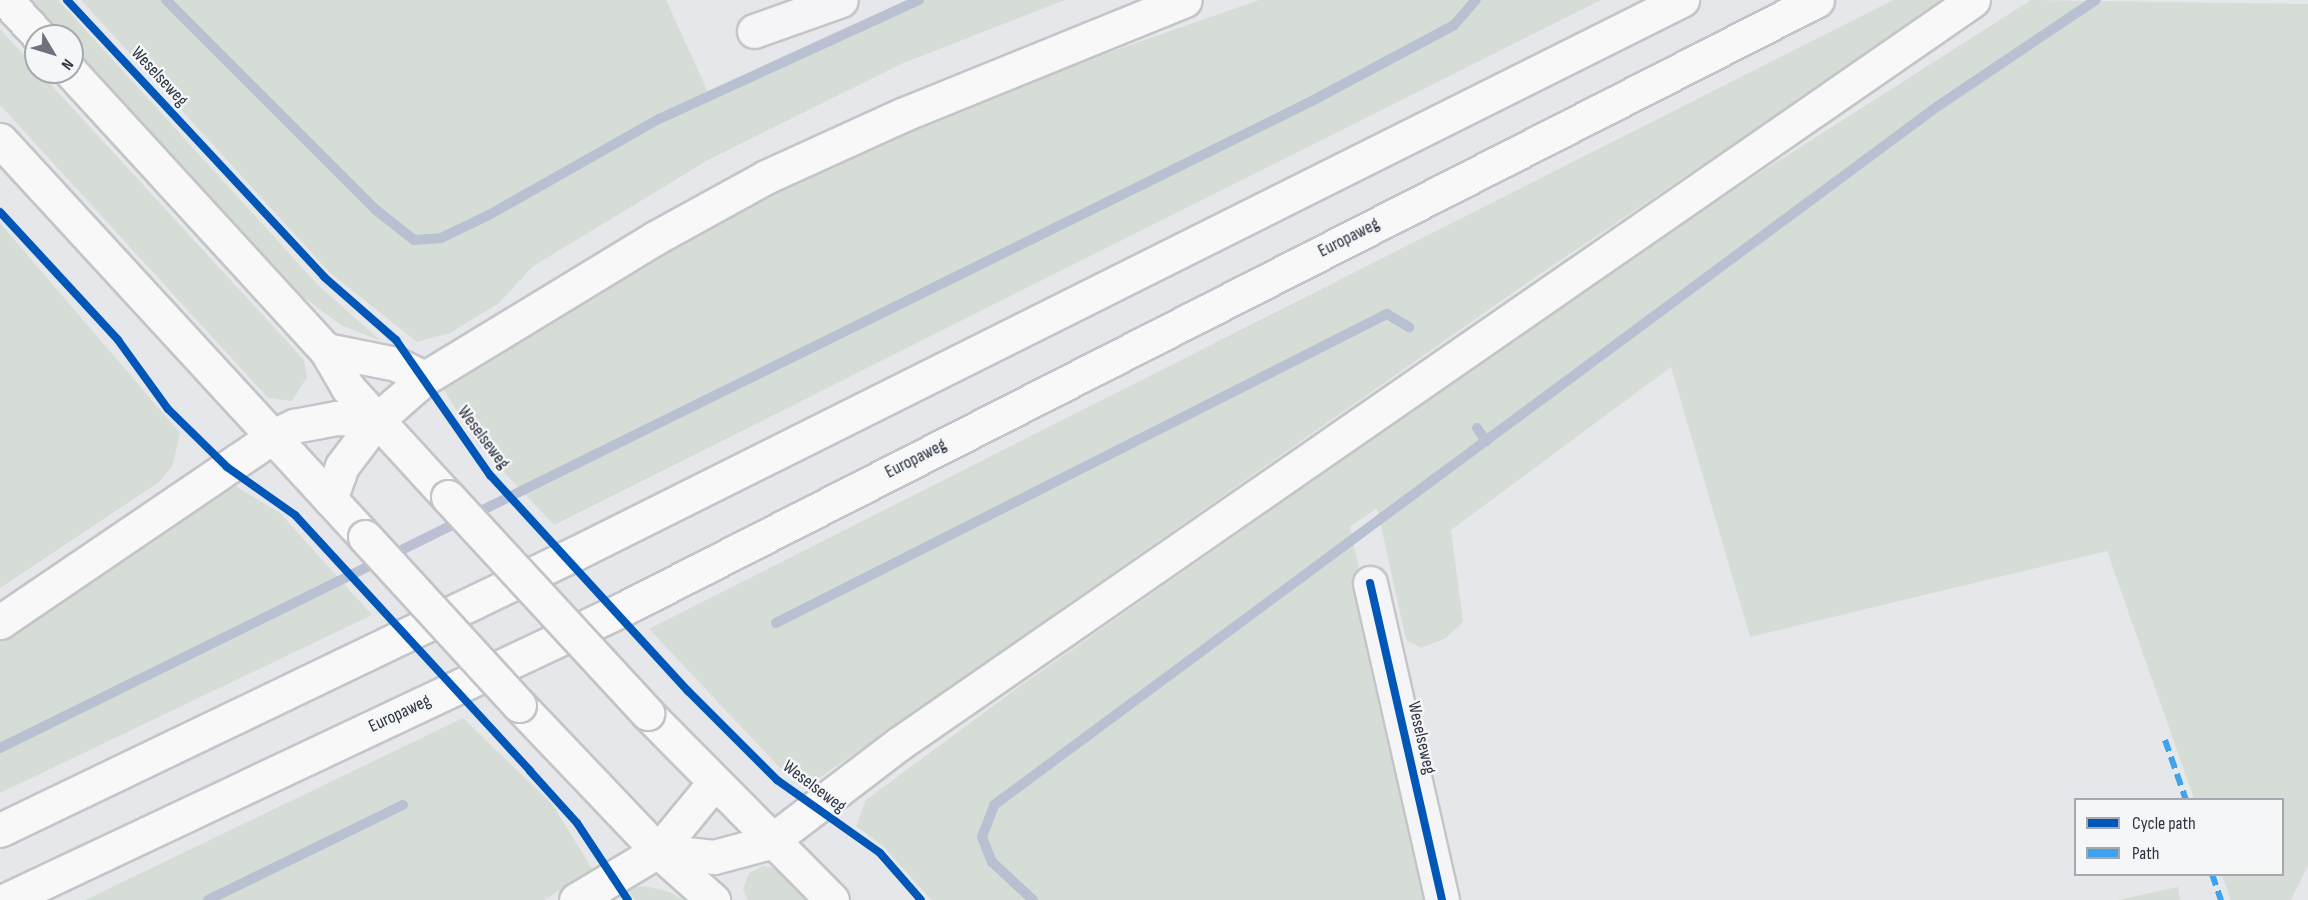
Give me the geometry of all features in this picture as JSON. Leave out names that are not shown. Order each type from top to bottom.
[{"type":"main road","points":[[6,0],[28,24]]},
{"type":"main road","points":[[330,499],[342,466],[377,420],[425,378],[578,283],[766,177],[1073,41],[1185,0]]},
{"type":"main road","points":[[0,831],[574,554],[1682,0]]},
{"type":"main road","name":"Europaweg","points":[[6,900],[624,608],[1817,0]]},
{"type":"main road","points":[[658,851],[714,857],[770,842],[920,730],[1973,0]]},
{"type":"main road","points":[[82,84],[326,350],[348,388],[377,420],[647,713],[770,842],[832,900]]},
{"type":"main road","points":[[0,140],[564,754],[658,851],[713,900]]},
{"type":"main road","points":[[326,350],[396,364],[425,378]]},
{"type":"main road","points":[[0,622],[272,437],[294,426],[336,418],[377,420]]},
{"type":"main road","points":[[576,900],[658,851],[714,783]]},
{"type":"street","points":[[754,31],[841,0]]},
{"type":"street","name":"Weselseweg","points":[[1370,583],[1442,900]]},
{"type":"shaded area","points":[[28,0],[58,0],[80,24],[50,24]]},
{"type":"shaded area","points":[[81,0],[666,0],[708,92],[917,0],[1065,0],[901,64],[708,160],[532,267],[499,303],[450,333],[417,342],[329,272]]},
{"type":"shaded area","points":[[1259,0],[1601,0],[554,525],[478,445],[444,390],[704,230],[878,143],[1053,72]]},
{"type":"shaded area","points":[[1893,0],[1948,0],[1540,274],[808,786],[782,770],[649,629]]},
{"type":"shaded area","points":[[2031,0],[2308,4],[2308,866],[2291,900],[2231,900],[2222,876],[2284,876],[2284,798],[2194,798],[2107,551],[1750,637],[1671,367],[1451,530],[1463,622],[1446,638],[1421,648],[1406,640],[1377,508],[1350,527],[1431,900],[931,900],[883,846],[856,826],[866,800],[1020,686],[1695,214]]},
{"type":"shaded area","points":[[84,28],[318,285],[381,341],[341,325],[295,291],[84,60]]},
{"type":"shaded area","points":[[0,29],[24,55],[24,84],[51,84],[304,360],[307,377],[292,401],[268,398],[0,105]]},
{"type":"shaded area","points":[[0,223],[180,433],[172,467],[159,482],[0,588]]},
{"type":"shaded area","points":[[232,484],[280,513],[372,615],[0,793],[0,639]]},
{"type":"shaded area","points":[[463,718],[552,804],[593,870],[544,900],[85,900]]},
{"type":"shaded area","points":[[763,866],[778,869],[813,900],[748,900],[743,889],[749,873]]},
{"type":"shaded area","points":[[646,886],[669,892],[684,900],[635,900],[626,888]]},
{"type":"shaded area","points":[[2177,887],[2180,900],[2118,900]]},
{"type":"waterway","points":[[166,0],[376,210],[414,240],[441,238],[489,215],[659,119],[919,0]]},
{"type":"waterway","points":[[0,748],[1310,102],[1454,25],[1476,0]]},
{"type":"waterway","points":[[1033,900],[992,862],[982,837],[994,805],[1938,106],[2096,0]]},
{"type":"waterway","points":[[776,623],[1387,314],[1409,327]]},
{"type":"waterway","points":[[1477,428],[1486,441]]},
{"type":"waterway","points":[[208,900],[403,805]]},
{"type":"marked path","points":[[2165,740],[2185,798]]},
{"type":"marked path","points":[[2213,876],[2221,900]]},
{"type":"cycle path","points":[[67,0],[324,277],[396,340],[490,475],[688,691],[777,780],[880,853],[921,900]]},
{"type":"cycle path","points":[[0,212],[118,340],[168,409],[227,467],[295,515],[530,771],[577,823],[628,900]]},
{"type":"cycle path","points":[[1370,583],[1442,900]]}]
